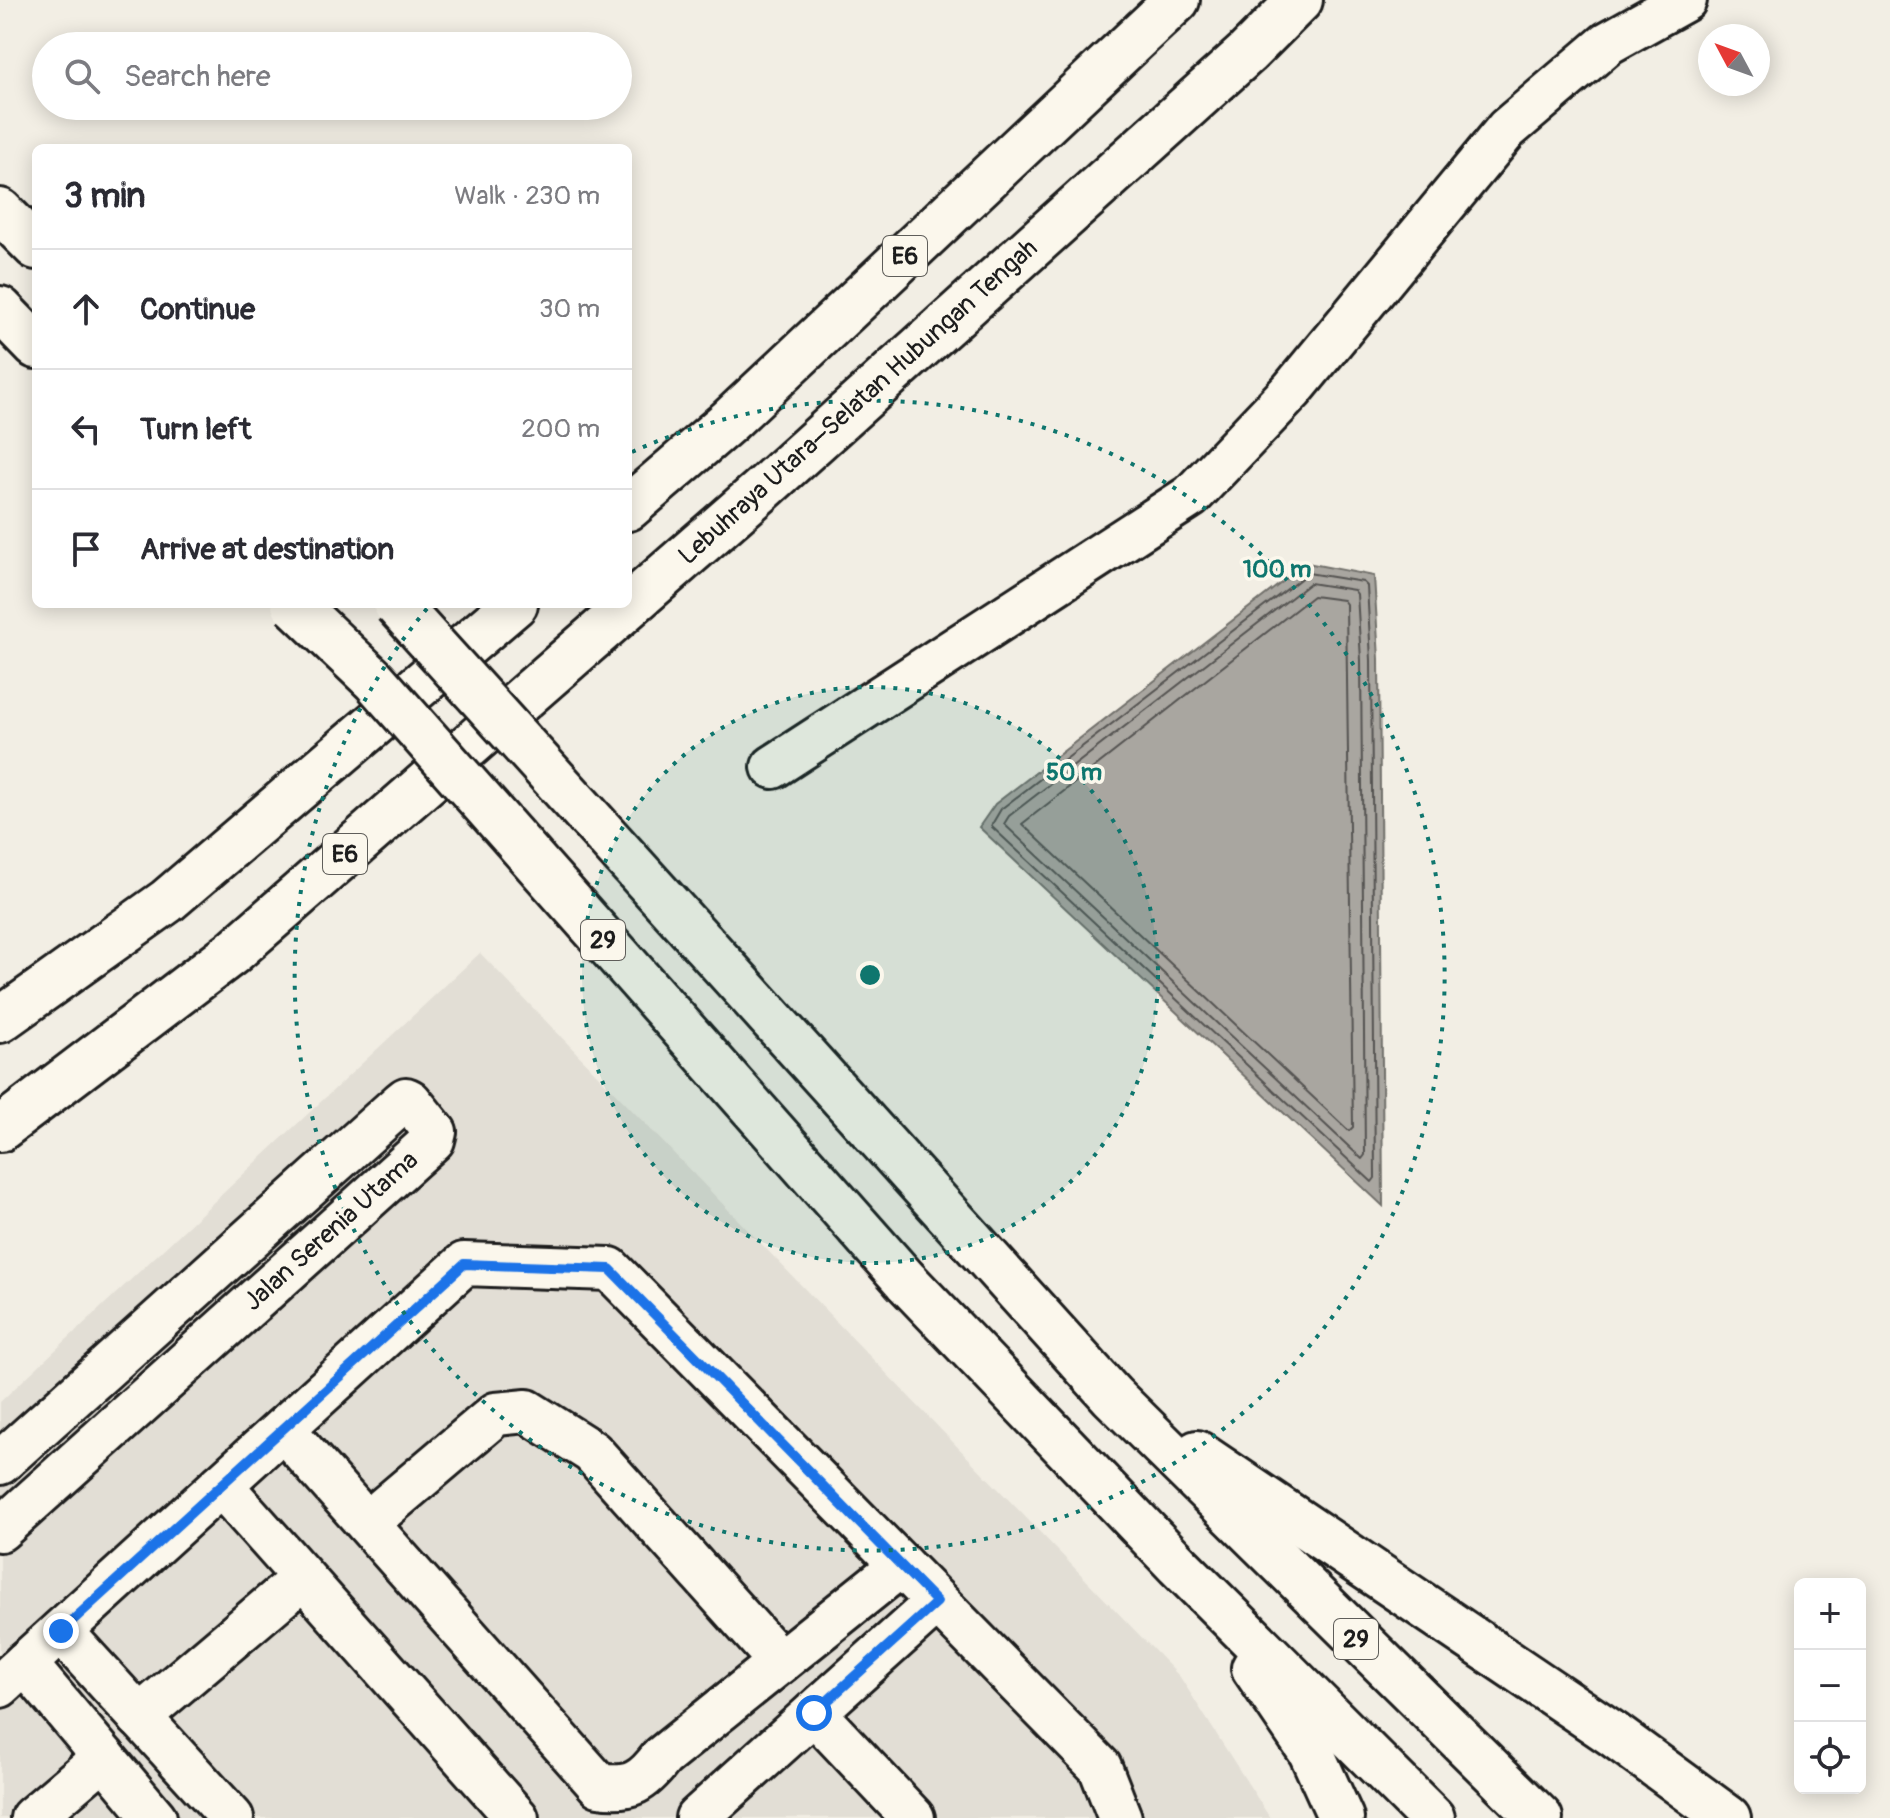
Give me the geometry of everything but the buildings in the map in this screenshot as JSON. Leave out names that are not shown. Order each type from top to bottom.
[{"type":"highway","name":"E6","points":[[632,505],[728,422],[1177,0]]},
{"type":"highway","name":"Lebuhraya Utara–Selatan Hubungan Tengah","points":[[632,604],[776,478],[1247,53],[1300,0]]},
{"type":"highway","points":[[0,211],[32,243]]},
{"type":"highway","points":[[0,309],[32,342]]},
{"type":"highway","name":"29","points":[[298,608],[374,680],[906,1281],[1193,1579],[1432,1818]]},
{"type":"highway","name":"29","points":[[400,608],[1112,1396],[1540,1818]]},
{"type":"highway","points":[[0,1020],[167,901],[510,608]]},
{"type":"highway","name":"Lebuhraya Utara–Selatan Hubungan Tengah","points":[[0,1129],[233,952],[627,608]]},
{"type":"highway","points":[[1112,1396],[1613,1734],[1728,1818]]},
{"type":"highway","points":[[1193,1579],[1311,1752],[1341,1818]]},
{"type":"street","points":[[773,767],[1191,496],[1292,390],[1507,129],[1608,43],[1685,0]]},
{"type":"street","name":"Jalan Serenia Utama","points":[[0,1463],[401,1103],[406,1099],[410,1101],[435,1132],[433,1140],[0,1530]]},
{"type":"street","points":[[155,1818],[104,1757],[13,1674],[464,1264],[610,1269],[1100,1767],[1120,1818]]},
{"type":"street","points":[[367,1523],[496,1414],[527,1411],[592,1452],[780,1662]]},
{"type":"street","points":[[283,1429],[599,1785],[618,1788],[645,1779],[662,1757],[901,1565]]},
{"type":"street","points":[[221,1485],[517,1818]]},
{"type":"street","points":[[139,1717],[303,1578]]},
{"type":"street","points":[[697,1818],[937,1602]]},
{"type":"street","points":[[61,1631],[232,1818]]},
{"type":"street","points":[[814,1713],[913,1818]]},
{"type":"street","points":[[32,1818],[104,1757]]},
{"type":"shaded area","points":[[480,953],[1180,1677],[1270,1818],[0,1818],[0,1402]]},
{"type":"water","points":[[1307,563],[1374,576],[1379,659],[1383,1206],[979,827],[995,804]]},
{"type":"route","points":[[61,1631],[464,1264],[610,1269],[937,1602],[814,1713]]}]
